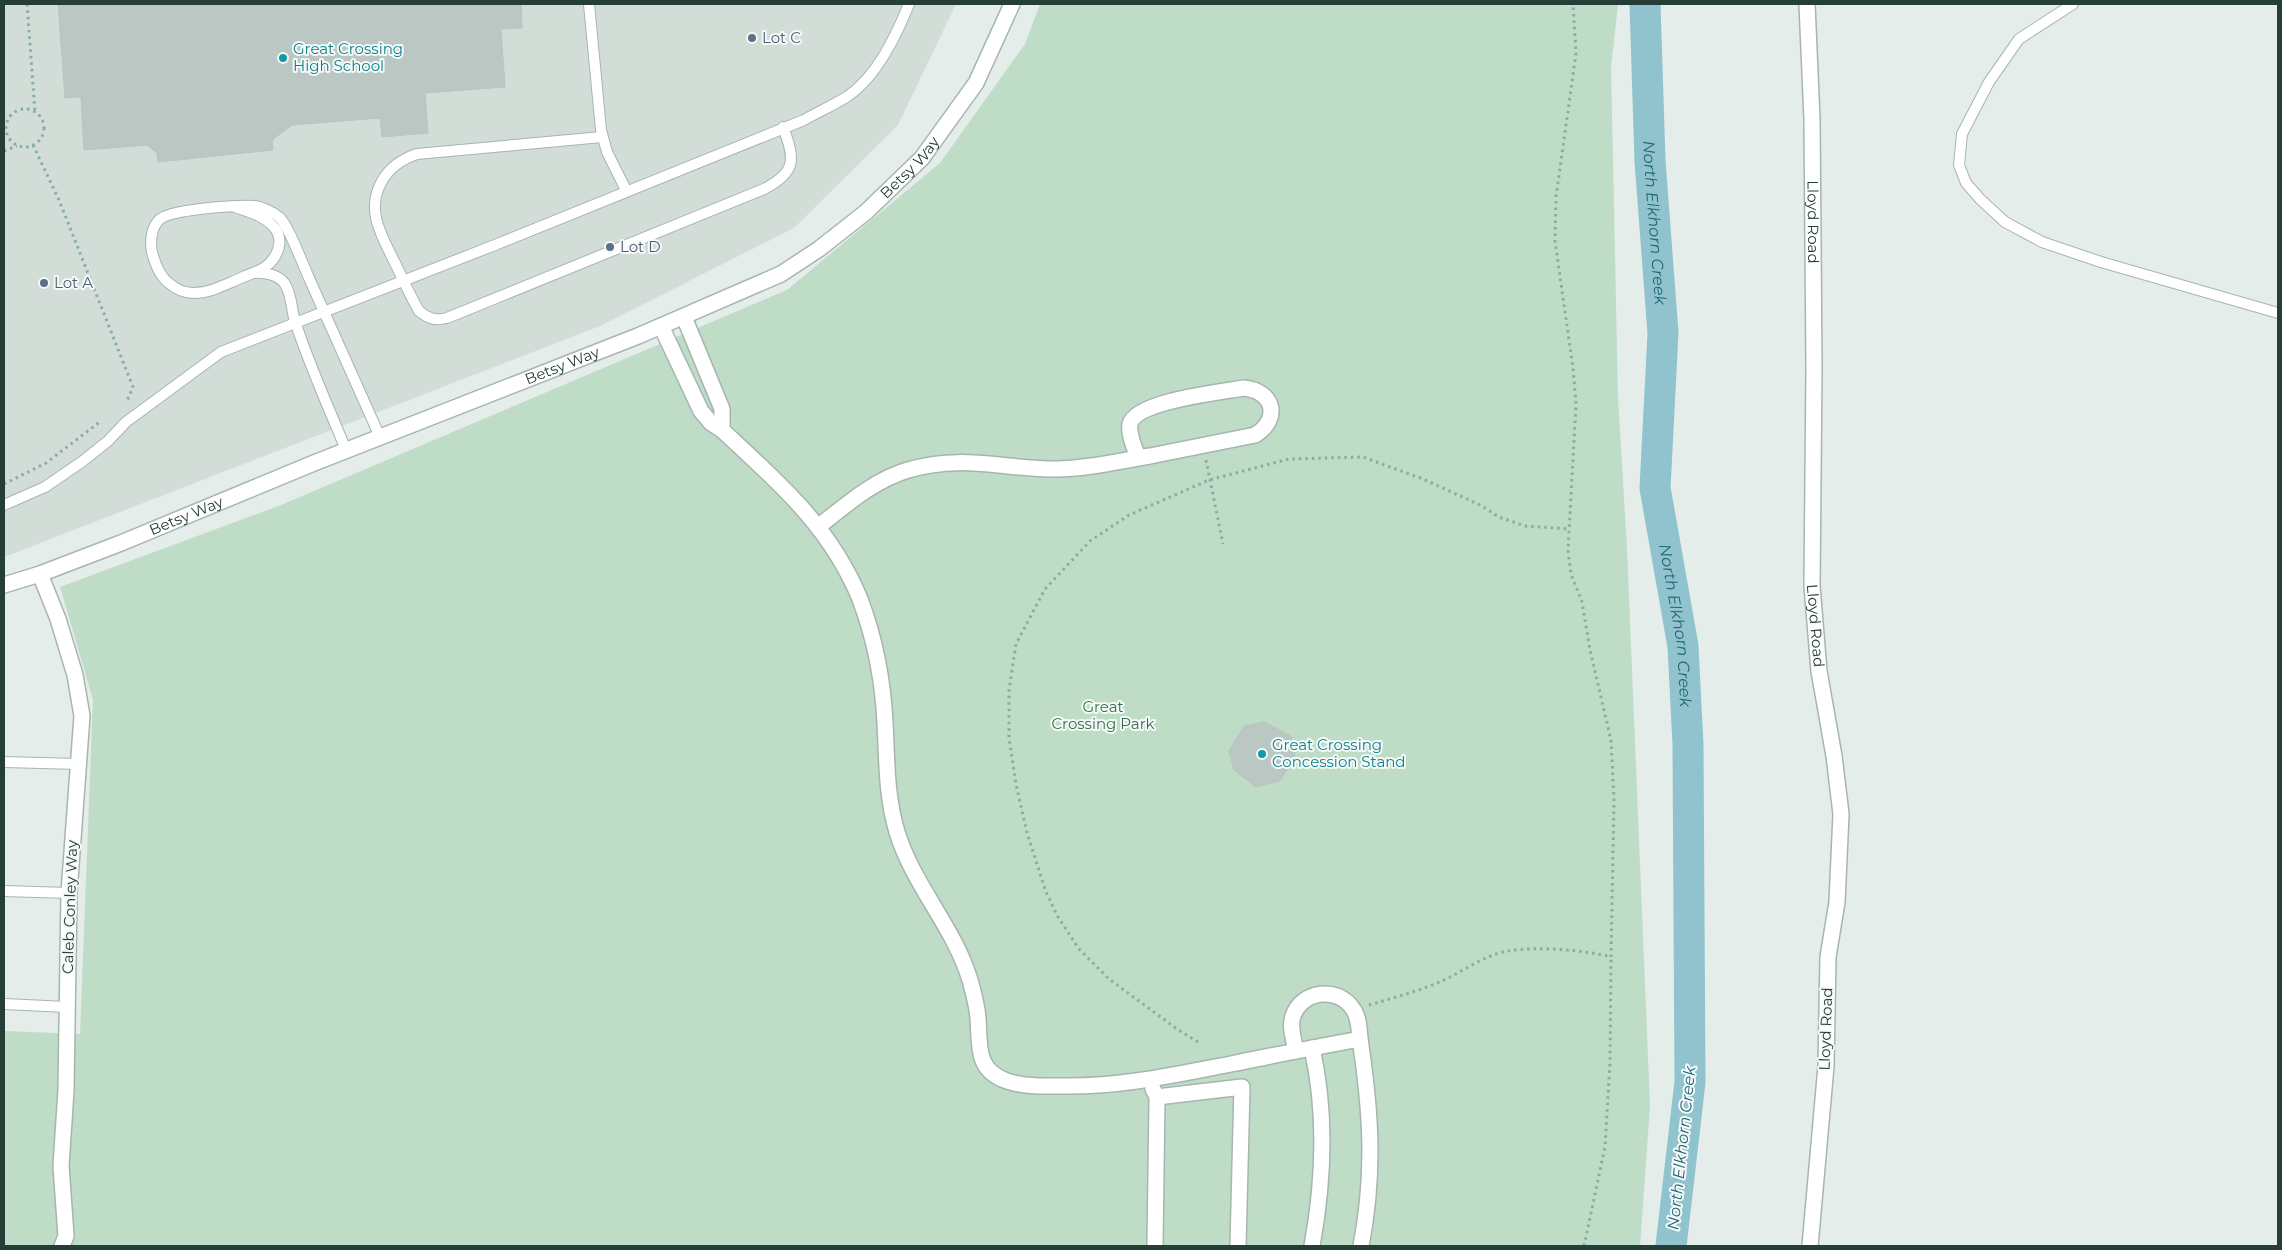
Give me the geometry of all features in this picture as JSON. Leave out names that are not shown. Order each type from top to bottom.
[{"type":"street","name":"Betsy Way","points":[[4,585],[40,574],[346,450],[684,317],[781,274],[819,249],[866,212],[922,158],[976,83],[1012,4]]},
{"type":"street","name":"Lloyd Road","points":[[1806,4],[1812,119],[1814,368],[1812,586],[1819,671],[1834,756],[1841,814],[1837,902],[1828,957],[1826,1066],[1810,1246]]},
{"type":"street","points":[[684,317],[722,409],[722,430]]},
{"type":"street","points":[[661,326],[701,411],[710,423],[722,430],[802,505],[835,550],[859,599],[879,659],[885,722],[886,773],[897,832],[918,881],[954,944],[970,979],[978,1016],[978,1046],[984,1064],[994,1074],[1006,1081],[1025,1086],[1092,1087],[1150,1080],[1360,1039]]},
{"type":"street","points":[[689,384],[708,376]]},
{"type":"street","points":[[818,527],[866,490],[907,471],[942,463],[972,462],[1055,469],[1084,467],[1138,458],[1255,435],[1265,429],[1272,418],[1271,409],[1266,398],[1256,390],[1244,388],[1164,403],[1145,410],[1134,417],[1130,425],[1138,458]]},
{"type":"street","name":"Caleb Conley Way","points":[[40,574],[58,619],[75,675],[82,716],[69,893],[66,1090],[61,1166],[66,1236],[62,1246]]},
{"type":"street","points":[[1296,1051],[1292,1034],[1293,1016],[1304,1001],[1317,994],[1326,993],[1339,996],[1353,1008],[1358,1020],[1368,1094],[1372,1162],[1361,1246]]},
{"type":"street","points":[[1312,1048],[1322,1106],[1323,1158],[1318,1214],[1312,1246]]},
{"type":"street","points":[[1150,1080],[1157,1097],[1155,1246]]},
{"type":"street","points":[[1157,1097],[1242,1087],[1238,1246]]},
{"type":"lane","points":[[589,4],[597,107],[602,137],[609,157],[626,190]]},
{"type":"lane","points":[[4,505],[45,487],[83,461],[108,441],[126,422],[221,352],[495,245],[626,190],[804,120],[849,95],[874,70],[896,33],[909,4]]},
{"type":"lane","points":[[2072,4],[2019,39],[1990,82],[1962,134],[1958,165],[1966,183],[2004,222],[2042,242],[2100,262],[2278,313]]},
{"type":"lane","points":[[602,137],[418,154],[391,168],[381,182],[373,203],[380,233],[419,312],[427,318],[436,321],[459,314],[776,183],[788,172],[792,162],[792,152],[784,128]]},
{"type":"lane","points":[[235,207],[256,214],[272,225],[277,232],[279,247],[275,257],[265,267],[251,274],[214,289],[195,293],[184,292],[170,285],[164,278],[154,261],[150,245],[152,232],[159,220],[170,213],[235,207],[255,206],[280,218],[380,437]]},
{"type":"lane","points":[[251,274],[266,273],[284,282],[290,293],[295,322],[346,450]]},
{"type":"lane","points":[[4,762],[78,764]]},
{"type":"lane","points":[[4,891],[69,893]]},
{"type":"lane","points":[[4,1004],[67,1007]]},
{"type":"path","points":[[4,151],[17,146],[33,145],[44,132],[43,122],[36,112],[26,4]]},
{"type":"path","points":[[1573,4],[1576,53],[1556,197],[1556,242],[1576,404],[1568,551],[1571,574],[1582,602],[1590,650],[1611,740],[1614,799],[1610,1062],[1605,1146],[1584,1246]]},
{"type":"path","points":[[17,146],[9,139],[5,129],[10,116],[15,112],[25,109],[36,112]]},
{"type":"path","points":[[33,145],[59,200],[134,387],[126,401]]},
{"type":"path","points":[[4,484],[46,464],[101,421]]},
{"type":"path","points":[[1204,445],[1209,480],[1223,544]]},
{"type":"path","points":[[1198,1042],[1177,1029],[1109,979],[1079,949],[1058,917],[1046,892],[1029,841],[1016,784],[1010,738],[1009,690],[1016,644],[1045,590],[1090,541],[1129,515],[1209,480],[1289,459],[1363,457],[1423,479],[1480,505],[1499,517],[1525,526],[1569,529]]},
{"type":"path","points":[[1361,1008],[1429,986],[1481,960],[1508,951],[1594,952],[1611,957]]},
{"type":"shaded area","points":[[4,4],[956,4],[898,125],[794,228],[600,326],[4,557]]},
{"type":"green space","name":"Great Crossing Park","points":[[1040,4],[1618,4],[1611,67],[1618,397],[1627,549],[1650,1106],[1640,1246],[4,1246],[4,1031],[80,1034],[93,700],[60,587],[281,505],[787,290],[940,163],[1025,44]]},
{"type":"building","name":"Great Crossing High School","points":[[58,4],[521,4],[522,28],[501,29],[505,87],[425,93],[428,133],[382,137],[380,118],[292,125],[272,140],[273,150],[158,162],[157,153],[147,145],[84,150],[81,97],[65,98]]},
{"type":"building","name":"Great Crossing Concession Stand","points":[[1264,722],[1291,736],[1295,756],[1280,781],[1256,787],[1234,770],[1229,751],[1244,726]]},
{"type":"waterway","name":"North Elkhorn Creek","points":[[1645,4],[1650,161],[1663,333],[1655,488],[1683,646],[1688,745],[1690,1082],[1671,1246]]},
{"type":"place","name":"Lot C","points":[[752,38]]},
{"type":"place","name":"Great Crossing High School","points":[[283,58]]},
{"type":"place","name":"Lot D","points":[[610,247]]},
{"type":"place","name":"Lot A","points":[[44,283]]},
{"type":"place","name":"Great Crossing Concession Stand","points":[[1262,754]]}]
